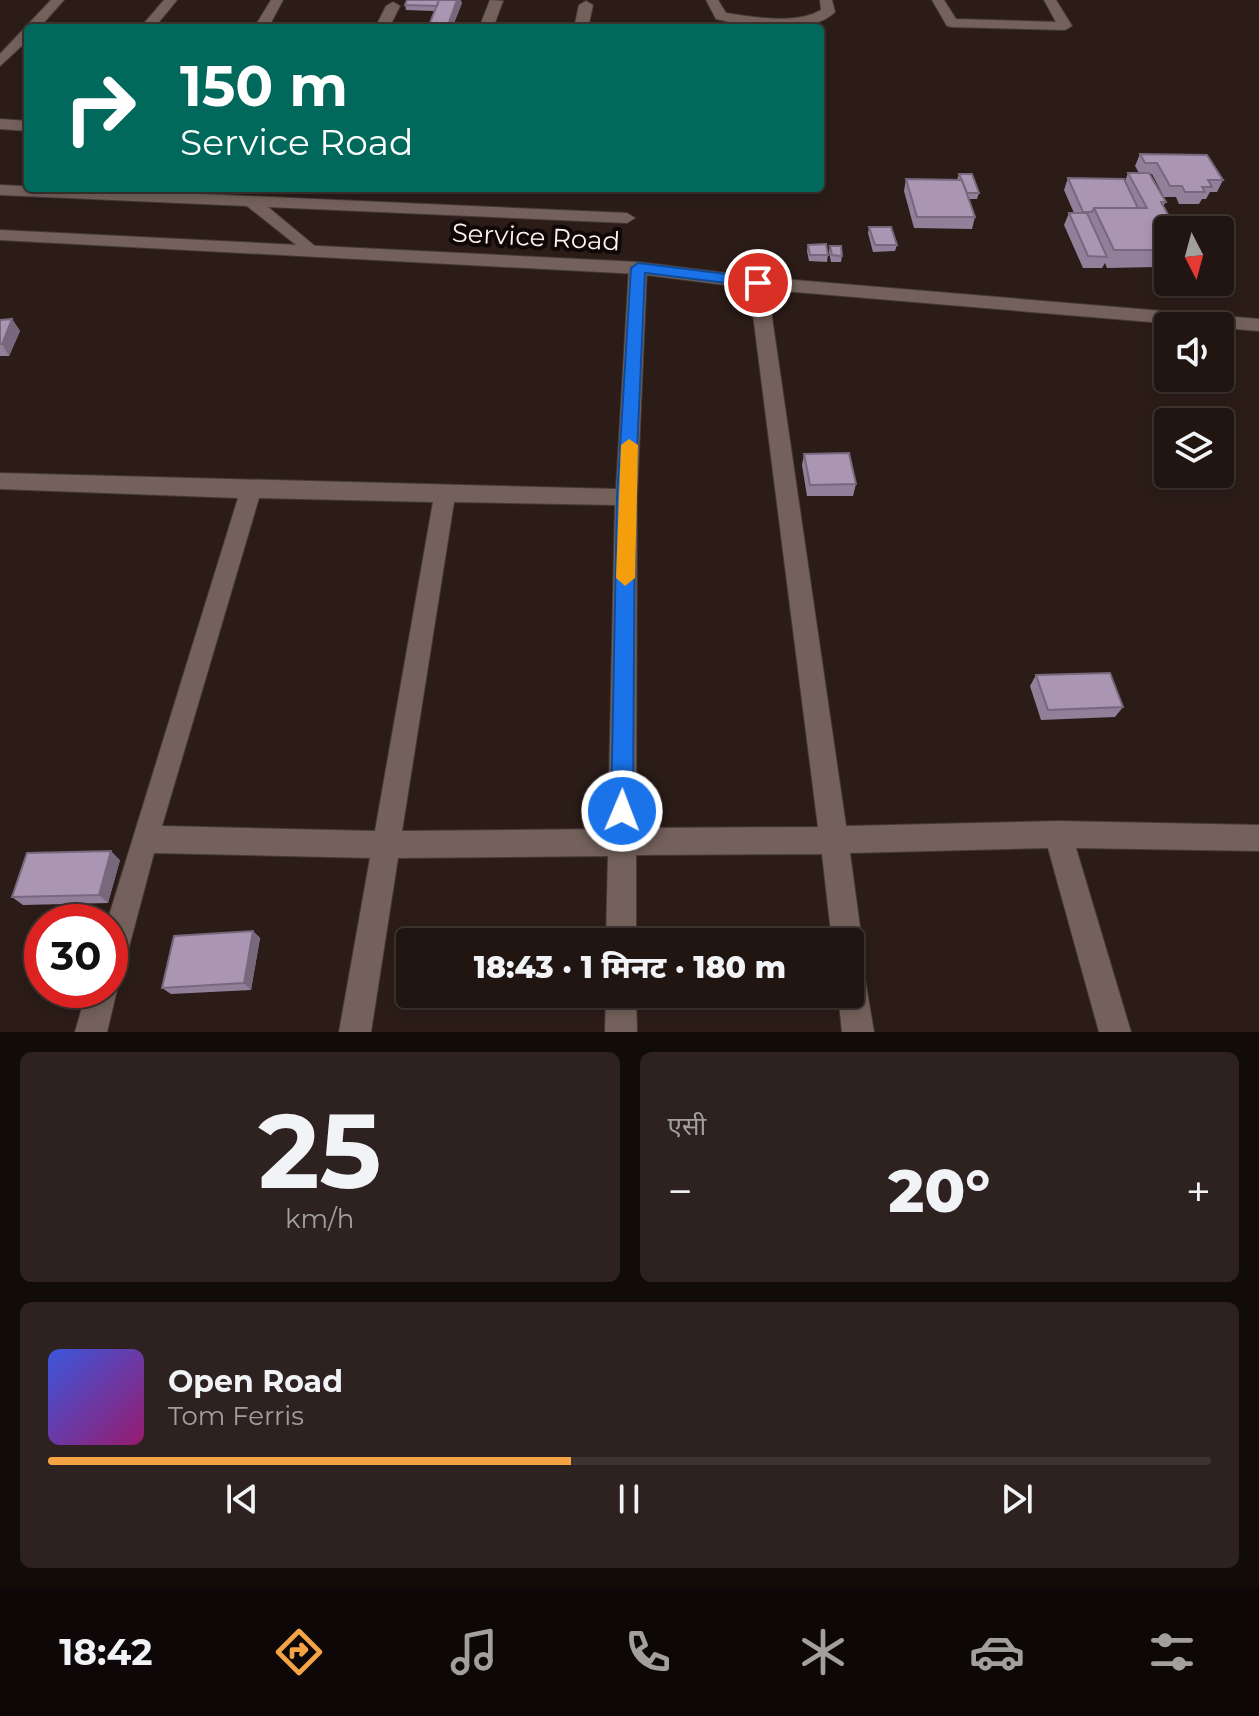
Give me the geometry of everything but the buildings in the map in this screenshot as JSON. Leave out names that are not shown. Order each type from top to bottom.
[{"type":"street","points":[[36,24],[58,0]]},
{"type":"street","points":[[150,24],[171,0]]},
{"type":"street","points":[[263,24],[277,0]]},
{"type":"street","points":[[712,0],[721,16],[804,21],[821,18],[828,12],[826,0]]},
{"type":"street","points":[[938,0],[952,23],[1065,26],[1050,0]]},
{"type":"street","points":[[487,24],[496,1]]},
{"type":"street","points":[[582,24],[586,5]]},
{"type":"street","points":[[384,24],[393,6]]},
{"type":"street","points":[[0,62],[24,36]]},
{"type":"street","points":[[0,124],[24,126]]},
{"type":"street","points":[[0,190],[24,190]]},
{"type":"street","points":[[100,192],[250,195],[627,218]]},
{"type":"street","points":[[250,195],[310,251]]},
{"type":"street","name":"Service Road","points":[[0,235],[638,268],[758,283],[1259,325]]},
{"type":"street","points":[[621,928],[626,497],[638,268]]},
{"type":"street","points":[[758,283],[845,928]]},
{"type":"street","points":[[0,481],[251,490],[626,497]]},
{"type":"street","points":[[126,904],[251,490]]},
{"type":"street","points":[[355,1032],[445,493]]},
{"type":"street","points":[[1058,834],[1115,1032]]},
{"type":"street","points":[[144,839],[385,845],[1058,834],[1259,838]]},
{"type":"street","points":[[91,1032],[97,1008]]},
{"type":"street","points":[[621,1008],[621,1032]]},
{"type":"street","points":[[855,1008],[858,1032]]},
{"type":"slow traffic","points":[[625,578],[629,445]]},
{"type":"route","points":[[622,811],[626,497],[638,268],[758,283]]}]
